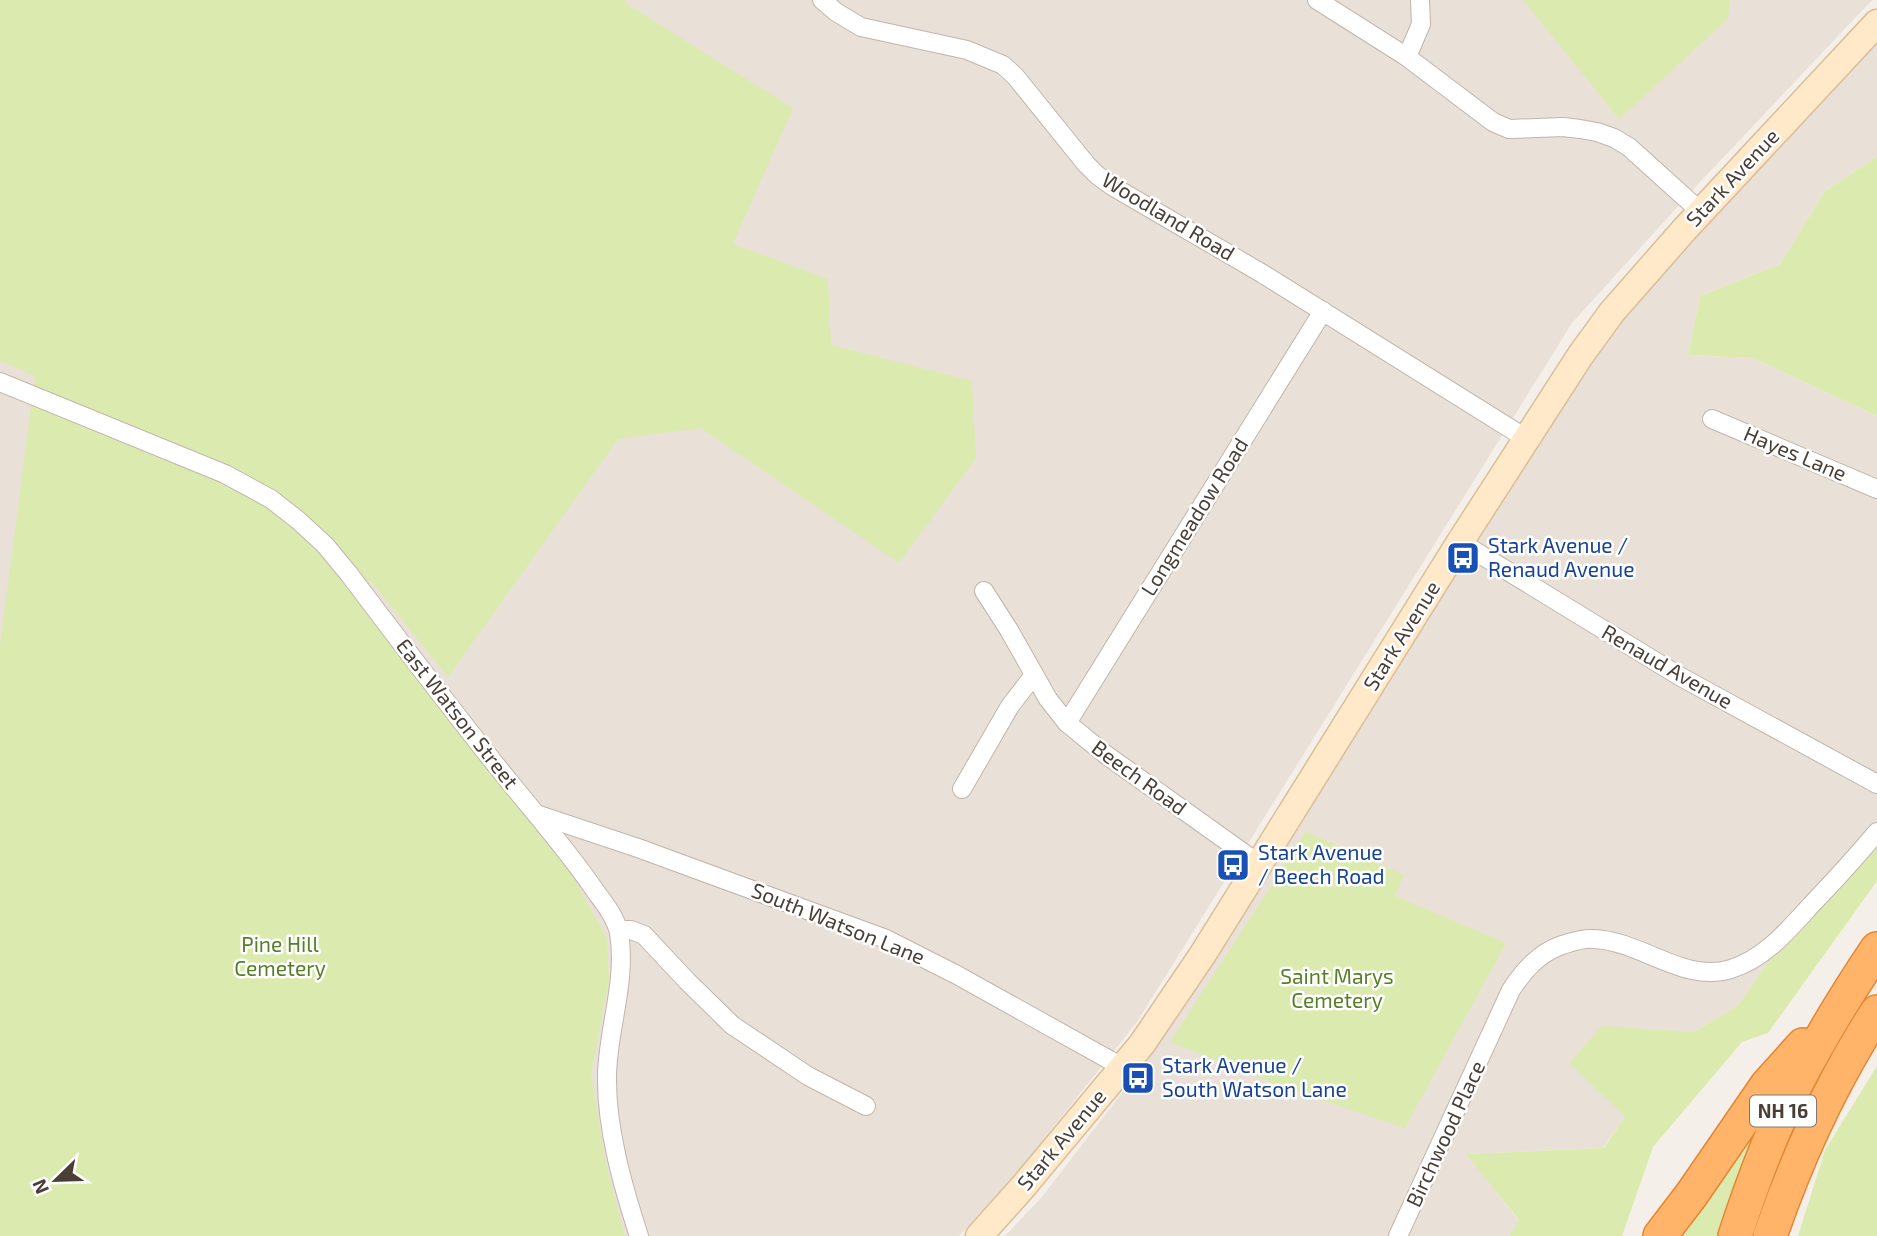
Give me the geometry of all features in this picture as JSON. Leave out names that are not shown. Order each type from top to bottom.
[{"type":"highway","name":"NH 16","points":[[1735,1236],[1780,1116],[1818,1042],[1877,949]]},
{"type":"highway","points":[[1660,1236],[1767,1085],[1847,994]]},
{"type":"highway","name":"NH 16","points":[[1770,1236],[1788,1184],[1822,1112],[1859,1040],[1877,1012]]},
{"type":"main road","name":"Stark Avenue","points":[[979,1236],[1142,1044],[1196,965],[1460,542],[1580,356],[1612,312],[1877,23]]},
{"type":"street","name":"Woodland Road","points":[[822,0],[861,27],[967,50],[1003,65],[1015,76],[1074,150],[1097,175],[1112,186],[1264,274],[1527,439]]},
{"type":"street","points":[[1317,0],[1407,57],[1493,122],[1508,129],[1580,128],[1614,138],[1629,147],[1701,212]]},
{"type":"street","points":[[1407,57],[1421,24],[1420,0]]},
{"type":"street","name":"Longmeadow Road","points":[[1067,723],[1323,311]]},
{"type":"street","name":"East Watson Street","points":[[0,382],[225,474],[271,499],[299,521],[325,545],[349,574],[485,751],[577,863],[619,930],[621,955],[608,1054],[608,1096],[619,1165],[639,1236]]},
{"type":"street","name":"Hayes Lane","points":[[1712,419],[1877,489]]},
{"type":"street","name":"Renaud Avenue","points":[[1460,542],[1681,677],[1877,784]]},
{"type":"street","name":"Beech Road","points":[[984,591],[1048,699],[1067,723],[1105,754],[1259,864]]},
{"type":"street","points":[[962,789],[1010,706],[1034,675]]},
{"type":"street","name":"South Watson Lane","points":[[536,814],[674,860],[886,939],[957,975],[1124,1068]]},
{"type":"street","name":"Birchwood Place","points":[[1398,1236],[1511,990],[1529,966],[1556,948],[1590,938],[1616,942],[1694,970],[1730,970],[1763,953],[1778,941],[1877,832]]},
{"type":"street","points":[[619,930],[631,930],[644,935],[732,1025],[808,1076],[866,1106]]},
{"type":"shaded area","points":[[0,0],[1872,0],[1701,181],[1572,323],[1137,1022],[1018,1171],[959,1236],[0,1236]]},
{"type":"shaded area","points":[[1877,37],[1877,157],[1825,191],[1780,264],[1700,296],[1688,355],[1753,358],[1877,416],[1877,844],[1766,965],[1738,1005],[1694,1032],[1602,1027],[1625,1116],[1603,1148],[1467,1154],[1519,1221],[1509,1236],[1005,1236],[1041,1198],[1152,1054],[1218,955],[1557,409],[1637,300]]},
{"type":"green space","name":"Pine Hill Cemetery","points":[[0,0],[625,0],[625,3],[793,108],[733,244],[828,279],[831,345],[972,381],[976,458],[899,563],[701,428],[618,439],[448,677],[371,581],[355,598],[572,876],[607,938],[609,979],[591,1074],[605,1160],[625,1236],[0,1236],[0,645],[35,376],[0,361]]},
{"type":"green space","points":[[1523,0],[1730,0],[1728,19],[1619,119]]},
{"type":"green space","points":[[1877,157],[1877,416],[1753,358],[1688,355],[1700,296],[1780,264],[1825,191]]},
{"type":"green space","name":"Saint Marys Cemetery","points":[[1306,832],[1404,875],[1395,896],[1506,943],[1405,1128],[1286,1088],[1170,1042]]},
{"type":"green space","points":[[1877,844],[1877,881],[1768,1033],[1742,1042],[1653,1147],[1622,1236],[1509,1236],[1519,1220],[1466,1154],[1604,1148],[1625,1116],[1569,1063],[1602,1026],[1694,1032],[1738,1005],[1766,965]]},
{"type":"green space","points":[[1877,1066],[1877,1236],[1798,1236],[1825,1150]]},
{"type":"green space","points":[[1766,1110],[1720,1236],[1670,1236]]},
{"type":"place","name":"Stark Avenue / Renaud Avenue","points":[[1463,558]]},
{"type":"place","name":"Stark Avenue / Beech Road","points":[[1233,865]]},
{"type":"place","name":"Stark Avenue / South Watson Lane","points":[[1138,1078]]}]
